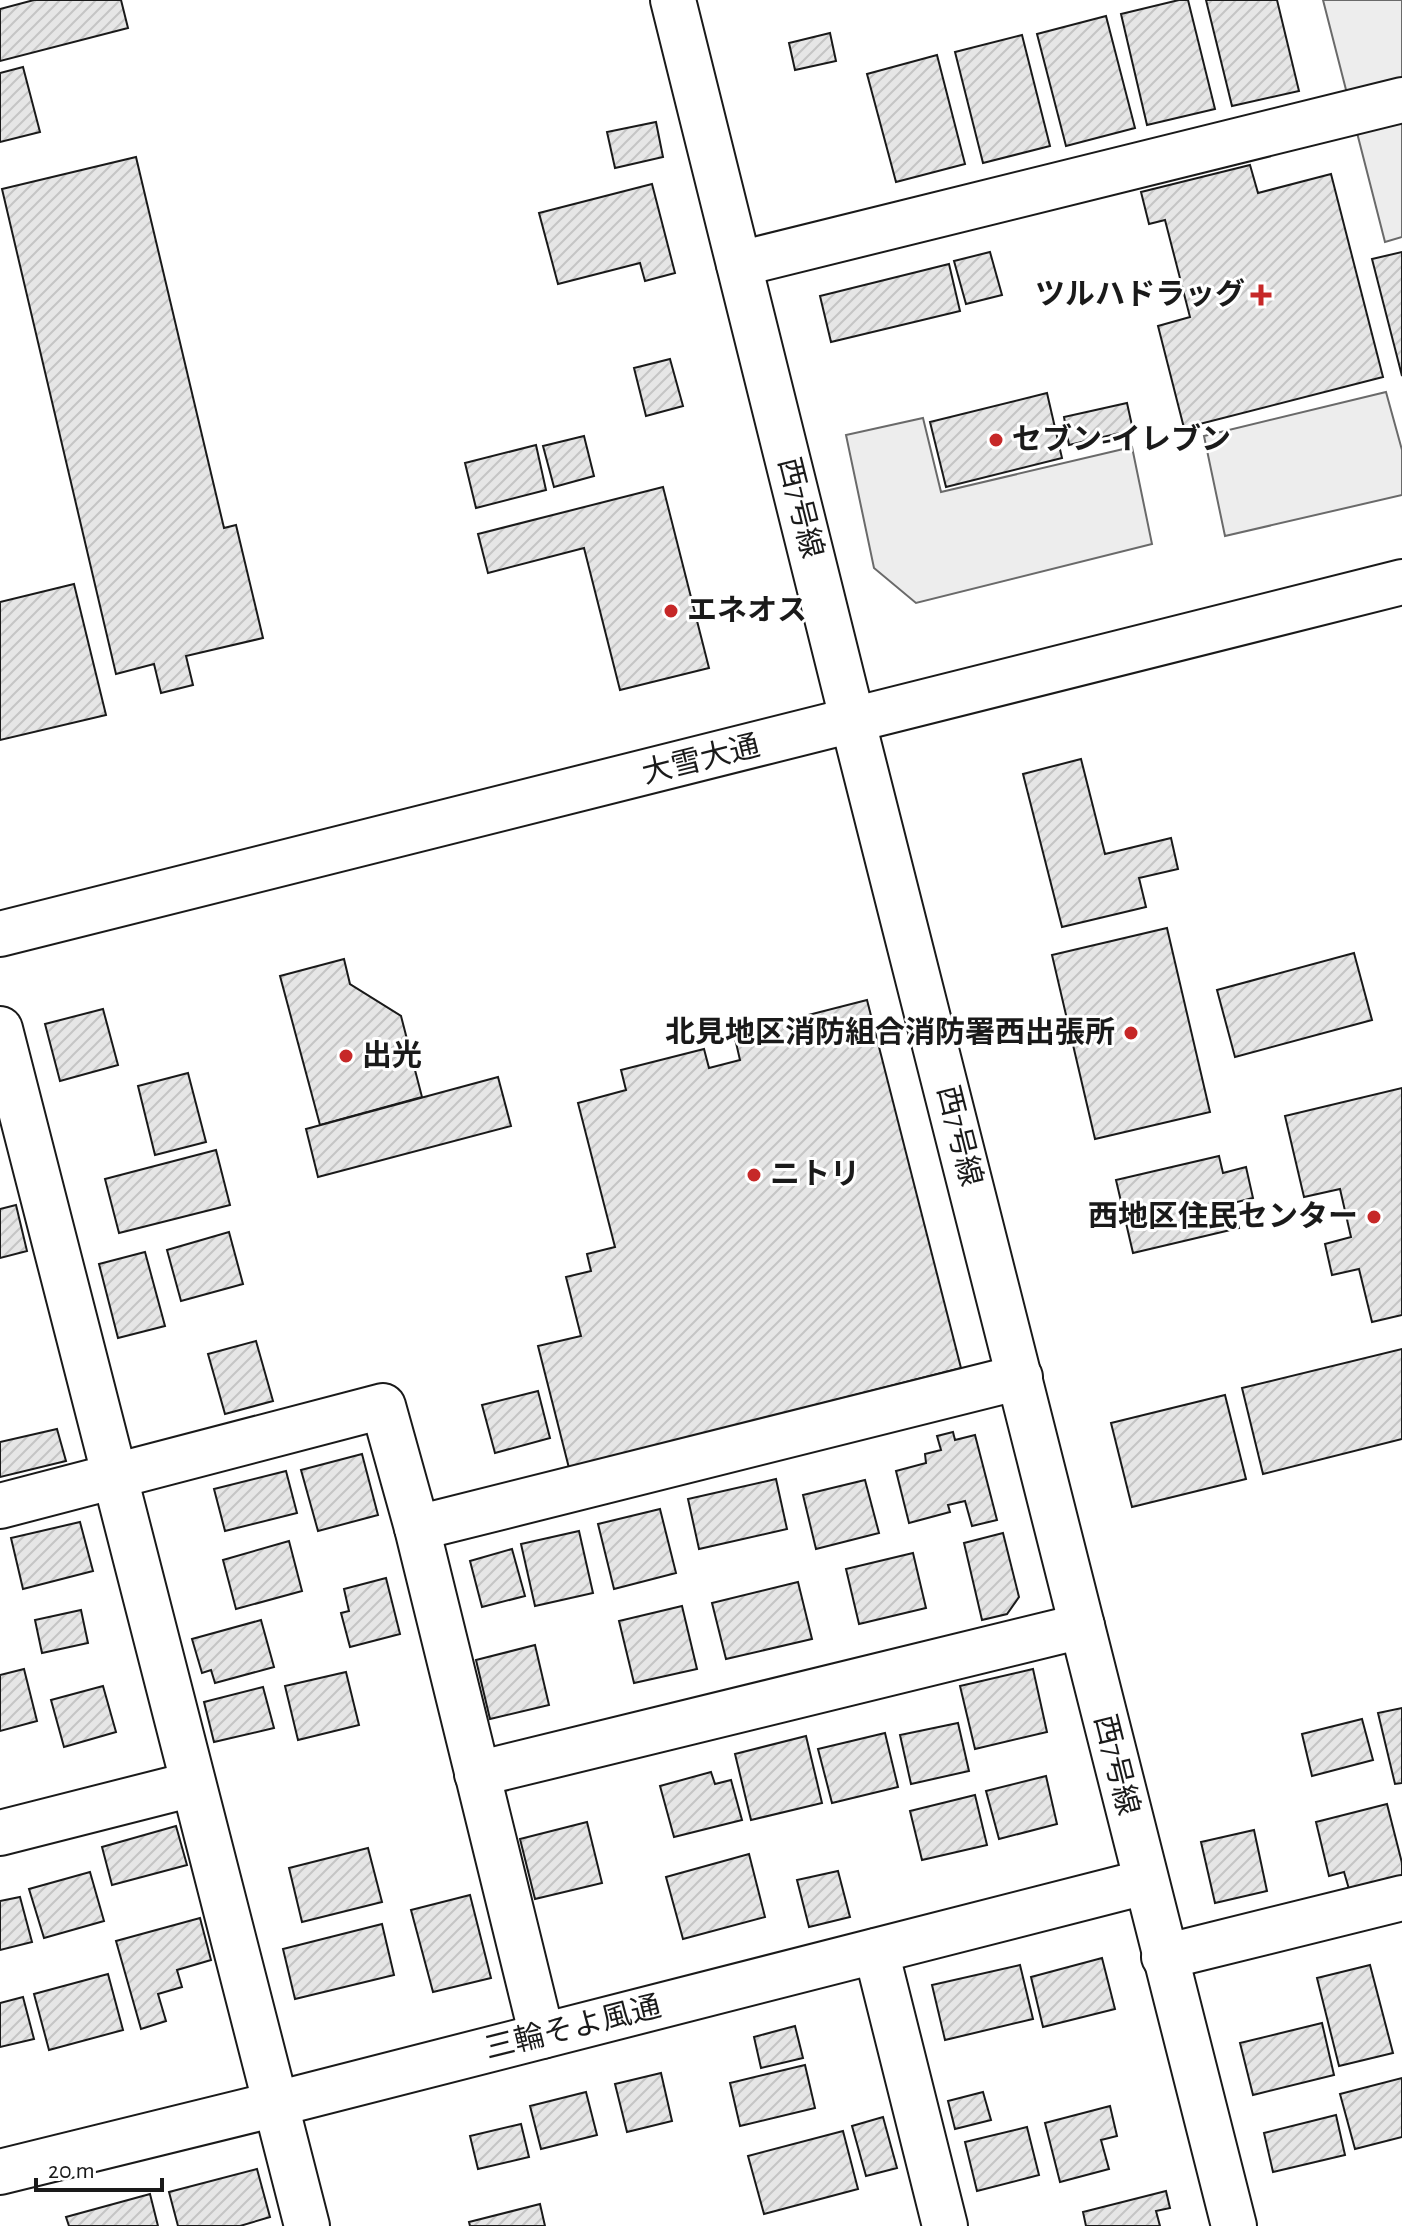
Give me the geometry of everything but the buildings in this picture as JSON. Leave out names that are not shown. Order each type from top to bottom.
[{"type":"main road","name":"西7号線","points":[[673,0],[1234,2226]]},
{"type":"main road","points":[[739,264],[1402,100]]},
{"type":"main road","name":"大雪大通","points":[[0,934],[1402,582]]},
{"type":"main road","points":[[0,1029],[307,2226]]},
{"type":"main road","points":[[417,1528],[1020,1377]]},
{"type":"main road","points":[[0,1506],[383,1406],[417,1528],[542,2036]]},
{"type":"main road","points":[[477,1774],[1082,1626]]},
{"type":"main road","points":[[0,1833],[193,1784]]},
{"type":"main road","name":"三輪そよ風通","points":[[0,2172],[1145,1882]]},
{"type":"main road","points":[[1164,1957],[1402,1898]]},
{"type":"main road","points":[[876,1951],[945,2226]]},
{"type":"shaded area","points":[[1323,0],[1402,0],[1402,237],[1385,242]]},
{"type":"shaded area","points":[[1386,392],[1402,450],[1402,495],[1225,536],[1204,436]]},
{"type":"shaded area","points":[[923,418],[941,492],[1132,447],[1152,544],[916,603],[874,568],[846,435]]},
{"type":"place","name":"ツルハドラッグ","points":[[1261,295]]},
{"type":"place","name":"セブン-イレブン","points":[[996,440]]},
{"type":"place","name":"エネオス","points":[[671,611]]},
{"type":"place","name":"北見地区消防組合消防署西出張所","points":[[1131,1033]]},
{"type":"place","name":"出光","points":[[346,1056]]},
{"type":"place","name":"ニトリ","points":[[754,1175]]},
{"type":"place","name":"西地区住民センター","points":[[1374,1217]]}]
